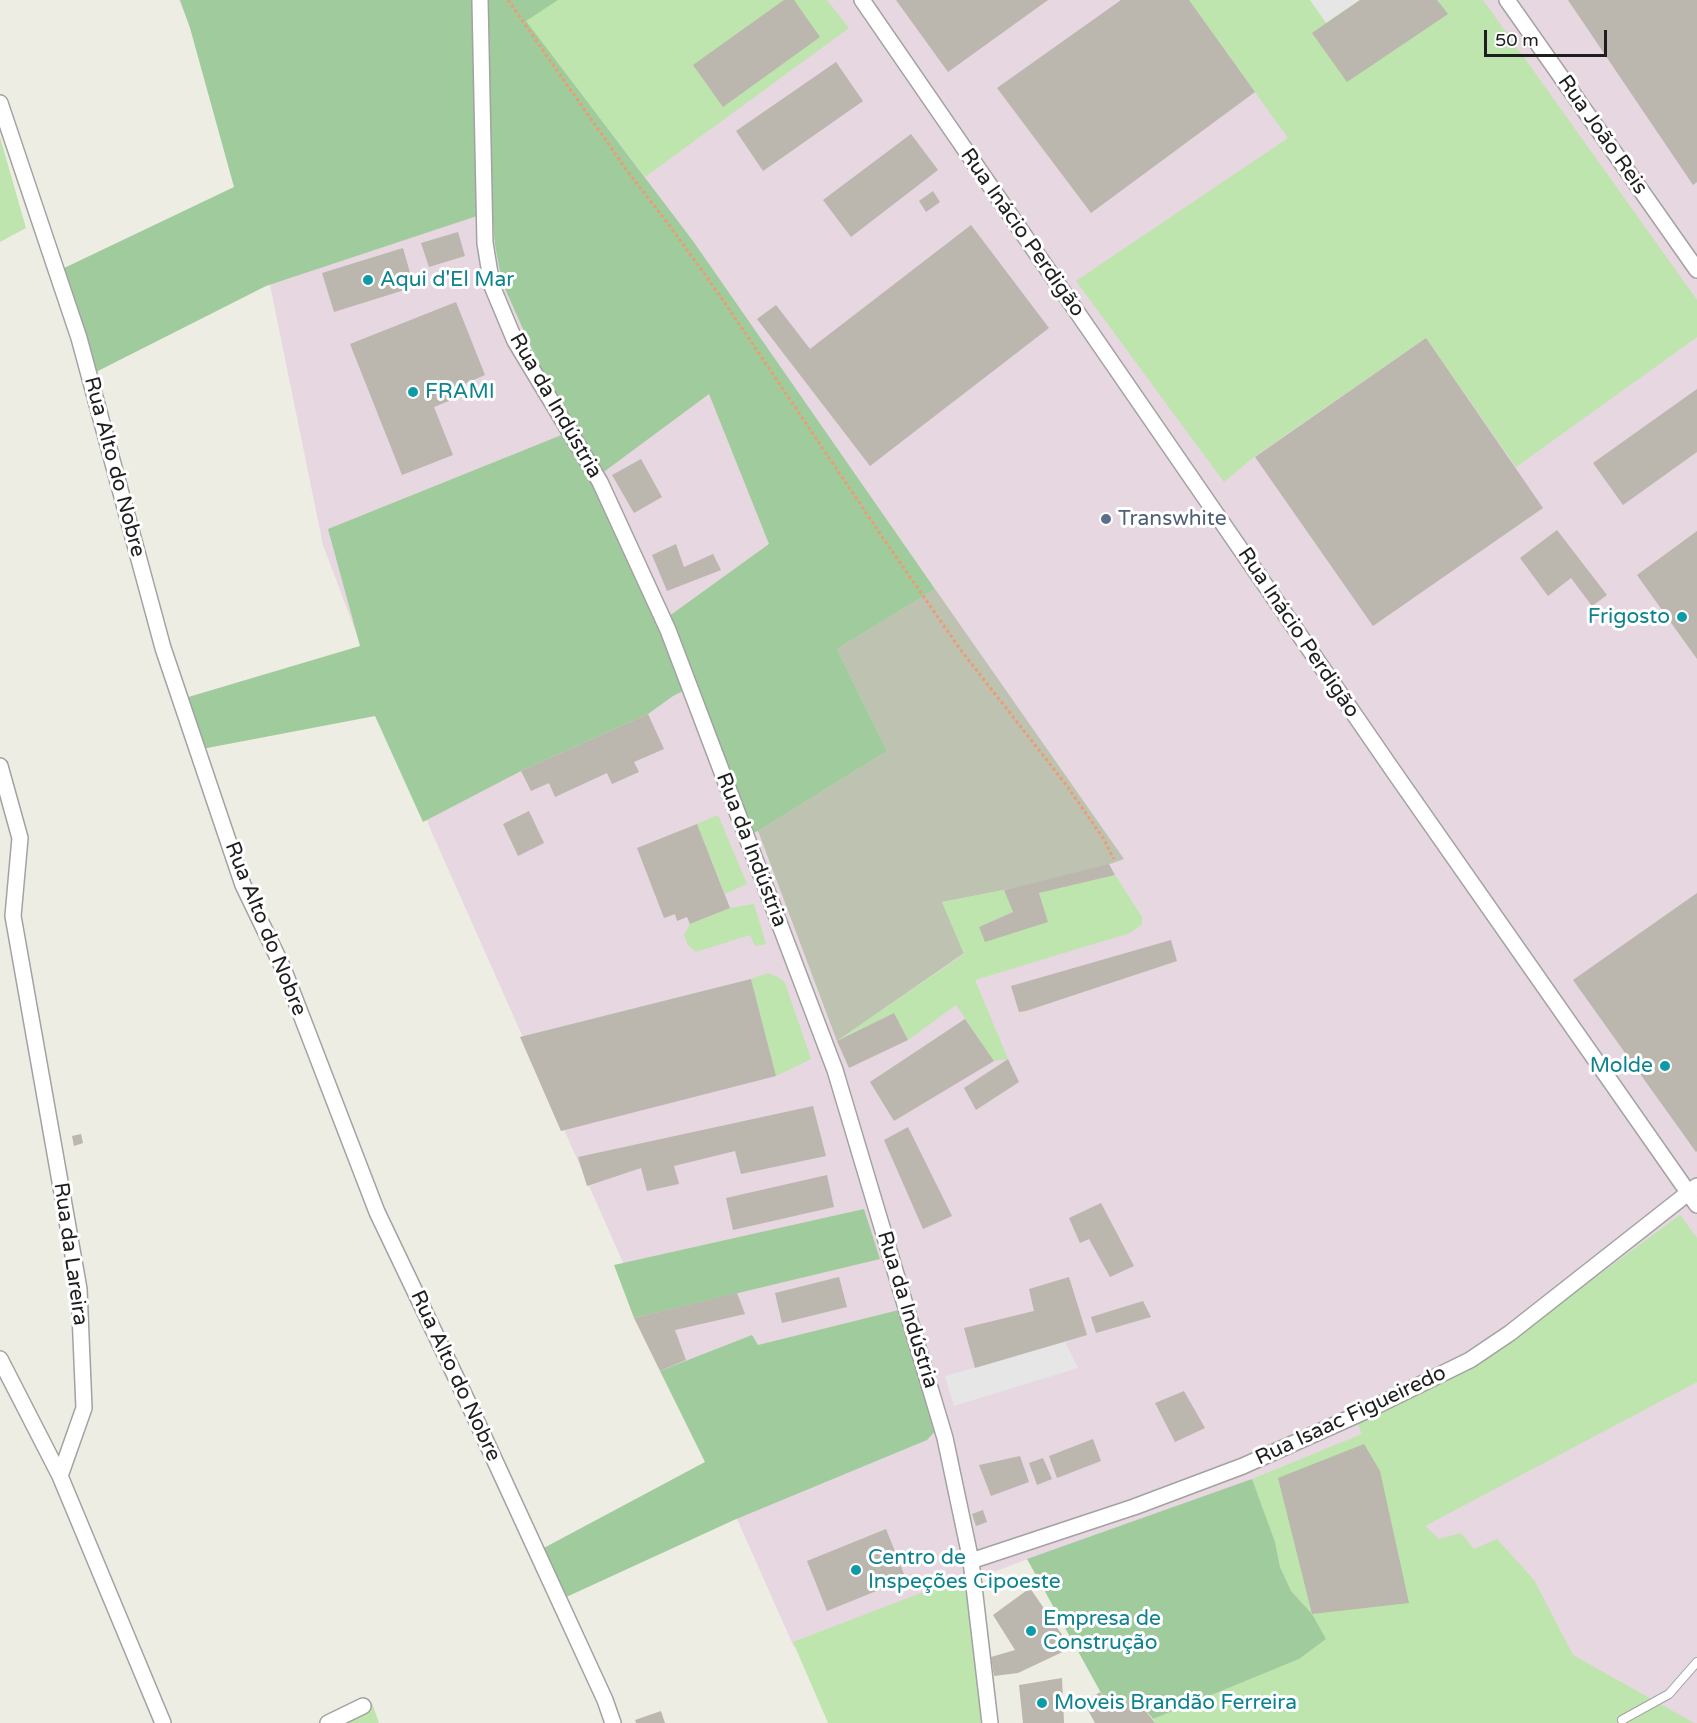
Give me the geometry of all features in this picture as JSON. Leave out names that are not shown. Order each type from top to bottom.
[{"type":"street","name":"Rua da Indústria","points":[[480,0],[485,243],[492,286],[515,341],[600,482],[668,630],[835,1070],[945,1438],[971,1561],[990,1723]]},
{"type":"street","name":"Rua Inácio Perdigão","points":[[862,0],[1394,772],[1694,1194]]},
{"type":"street","name":"Rua João Reis","points":[[1507,0],[1697,270]]},
{"type":"street","name":"Rua Alto do Nobre","points":[[0,103],[79,338],[163,648],[243,885],[283,968],[377,1212],[492,1454],[605,1700],[613,1723]]},
{"type":"street","name":"Rua da Lareira","points":[[0,766],[20,838],[13,916],[79,1289],[84,1408],[60,1476]]},
{"type":"street","name":"Rua Isaac Figueiredo","points":[[971,1561],[1134,1507],[1243,1466],[1428,1382],[1470,1360],[1510,1334],[1694,1194]]},
{"type":"street","points":[[0,1359],[60,1476],[163,1723]]},
{"type":"street","points":[[328,1723],[363,1706]]},
{"type":"lane","points":[[1622,1720],[1669,1694],[1697,1662]]},
{"type":"path","points":[[508,0],[628,172],[723,300],[960,649],[1067,786],[1103,838],[1114,859]]},
{"type":"shaded area","points":[[179,0],[1697,0],[1697,1723],[1160,1723],[1028,1559],[794,1647],[429,826],[323,545],[260,236],[192,31]]},
{"type":"shaded area","points":[[1310,0],[1360,0],[1326,23]]},
{"type":"shaded area","points":[[935,589],[1124,859],[1004,890],[942,902],[964,953],[837,1041],[758,831],[887,751],[837,649]]},
{"type":"shaded area","points":[[1065,1342],[1078,1368],[954,1406],[945,1376]]},
{"type":"green space","points":[[180,0],[558,0],[526,21],[693,241],[935,589],[837,649],[887,751],[750,834],[665,619],[769,544],[709,394],[601,474],[540,367],[502,282],[492,211],[266,286],[92,374],[62,269],[234,187],[190,28]]},
{"type":"green space","points":[[558,0],[827,0],[849,28],[645,177],[525,21]]},
{"type":"green space","points":[[1189,0],[1483,0],[1697,300],[1697,337],[1516,467],[1426,338],[1255,456],[1224,482],[1076,281],[1288,138]]},
{"type":"green space","points":[[0,137],[26,228],[0,242]]},
{"type":"green space","points":[[569,432],[687,689],[648,714],[521,771],[423,822],[375,716],[202,749],[185,698],[360,646],[328,529]]},
{"type":"green space","points":[[718,815],[747,884],[725,894],[697,824]]},
{"type":"green space","points":[[1115,875],[1142,917],[1142,924],[1130,933],[975,980],[1008,1059],[994,1061],[956,1005],[908,1040],[894,1013],[837,1041],[964,954],[942,902],[1004,890],[1013,912],[979,927],[985,941],[1048,922],[1039,893]]},
{"type":"green space","points":[[754,904],[766,944],[755,946],[750,935],[696,952],[688,945],[684,935],[690,924],[730,908]]},
{"type":"green space","points":[[768,973],[785,983],[811,1059],[776,1076],[751,979]]},
{"type":"green space","points":[[864,1209],[880,1259],[634,1318],[614,1265]]},
{"type":"green space","points":[[1680,1215],[1697,1238],[1697,1382],[1425,1526],[1439,1539],[1461,1533],[1474,1549],[1497,1539],[1534,1580],[1573,1655],[1694,1723],[1155,1723],[1153,1719],[1299,1659],[1326,1639],[1312,1614],[1291,1591],[1280,1567],[1275,1542],[1252,1479],[1362,1434],[1357,1422],[1504,1345]]},
{"type":"green space","points":[[903,1309],[938,1428],[927,1440],[734,1520],[562,1599],[540,1550],[705,1462],[660,1371],[752,1335],[758,1345]]},
{"type":"green space","points":[[1252,1479],[1275,1542],[1280,1567],[1291,1591],[1312,1614],[1326,1639],[1299,1659],[1153,1719],[1136,1698],[1111,1711],[1027,1559]]},
{"type":"green space","points":[[970,1578],[981,1723],[828,1723],[793,1642],[955,1580]]},
{"type":"green space","points":[[372,1703],[379,1723],[331,1723]]},
{"type":"building","points":[[784,0],[794,0],[820,37],[723,107],[693,65]]},
{"type":"building","points":[[896,0],[1048,0],[948,72]]},
{"type":"building","points":[[1121,0],[1189,0],[1255,92],[1091,213],[997,88]]},
{"type":"building","points":[[1360,0],[1437,0],[1448,14],[1347,82],[1312,33]]},
{"type":"building","points":[[1568,0],[1697,0],[1697,182],[1693,185]]},
{"type":"building","points":[[836,62],[863,101],[763,171],[736,131]]},
{"type":"building","points":[[911,134],[938,170],[851,237],[823,200]]},
{"type":"building","points":[[933,191],[940,202],[926,212],[919,201]]},
{"type":"building","points":[[971,225],[1049,328],[870,466],[757,319],[776,305],[810,349]]},
{"type":"building","points":[[458,232],[465,256],[429,267],[421,243]]},
{"type":"building","name":"Aqui d'El Mar","points":[[403,248],[414,287],[334,312],[322,273]]},
{"type":"building","name":"FRAMI","points":[[456,302],[485,375],[455,388],[459,397],[434,407],[453,455],[402,475],[350,344]]},
{"type":"building","points":[[1426,338],[1543,508],[1373,626],[1255,457]]},
{"type":"building","points":[[1697,389],[1697,452],[1623,505],[1593,463]]},
{"type":"building","points":[[641,459],[662,497],[634,513],[612,475]]},
{"type":"building","points":[[1557,530],[1607,595],[1592,606],[1571,578],[1548,596],[1520,558]]},
{"type":"building","name":"Frigosto","points":[[1697,531],[1697,659],[1637,575]]},
{"type":"building","points":[[676,544],[684,567],[713,554],[721,570],[667,591],[652,555]]},
{"type":"building","points":[[648,714],[664,749],[634,762],[639,772],[612,784],[607,773],[555,797],[549,783],[531,791],[521,771]]},
{"type":"building","points":[[529,811],[544,843],[518,856],[503,824]]},
{"type":"building","points":[[697,824],[730,908],[690,924],[687,917],[677,921],[675,914],[664,918],[637,848]]},
{"type":"building","points":[[1109,864],[1115,875],[1039,893],[1048,922],[985,942],[979,927],[1013,912],[1004,890]]},
{"type":"building","name":"Molde","points":[[1697,893],[1697,1151],[1696,1152],[1573,980]]},
{"type":"building","points":[[1171,940],[1177,961],[1019,1012],[1011,986]]},
{"type":"building","points":[[751,979],[776,1076],[561,1131],[520,1037]]},
{"type":"building","points":[[894,1013],[908,1040],[849,1068],[837,1041]]},
{"type":"building","points":[[965,1019],[994,1061],[894,1121],[870,1082]]},
{"type":"building","points":[[1008,1059],[1019,1082],[976,1110],[964,1088]]},
{"type":"building","points":[[813,1106],[826,1156],[741,1174],[735,1151],[674,1166],[679,1184],[647,1191],[641,1168],[587,1186],[578,1157]]},
{"type":"building","points":[[908,1127],[952,1216],[923,1229],[884,1140]]},
{"type":"building","points":[[81,1134],[83,1143],[74,1146],[72,1136]]},
{"type":"building","points":[[827,1175],[834,1207],[733,1230],[726,1198]]},
{"type":"building","points":[[1101,1203],[1134,1266],[1110,1277],[1089,1239],[1080,1243],[1069,1218]]},
{"type":"building","points":[[839,1277],[847,1307],[782,1323],[775,1293]]},
{"type":"building","points":[[1069,1277],[1087,1335],[975,1368],[964,1328],[1034,1311],[1029,1289]]},
{"type":"building","points":[[737,1293],[745,1314],[675,1330],[686,1360],[660,1371],[634,1318]]},
{"type":"building","points":[[1143,1301],[1151,1317],[1096,1333],[1091,1317]]},
{"type":"building","points":[[1184,1391],[1205,1428],[1175,1442],[1155,1403]]},
{"type":"building","points":[[1093,1439],[1101,1461],[1057,1478],[1049,1456]]},
{"type":"building","points":[[1364,1444],[1380,1471],[1409,1603],[1312,1614],[1278,1478]]},
{"type":"building","points":[[1020,1456],[1029,1482],[991,1496],[979,1465]]},
{"type":"building","points":[[1043,1458],[1052,1479],[1037,1485],[1029,1463]]},
{"type":"building","points":[[983,1510],[987,1522],[976,1526],[972,1514]]},
{"type":"building","name":"Centro de Inspeções Cipoeste","points":[[886,1529],[906,1579],[827,1611],[807,1561]]},
{"type":"building","name":"Empresa de Construção","points":[[1030,1588],[1071,1648],[1018,1673],[994,1676],[991,1657],[1015,1650],[993,1615]]},
{"type":"building","name":"Moveis Brandão Ferreira","points":[[1062,1678],[1064,1723],[1023,1723],[1019,1685]]},
{"type":"building","points":[[1100,1692],[1111,1711],[1136,1698],[1155,1723],[1095,1723],[1084,1703]]},
{"type":"building","points":[[661,1711],[665,1723],[636,1723],[635,1720]]},
{"type":"place","name":"Aqui d'El Mar","points":[[368,280]]},
{"type":"place","name":"FRAMI","points":[[413,392]]},
{"type":"place","name":"Transwhite","points":[[1106,519]]},
{"type":"place","name":"Frigosto","points":[[1682,617]]},
{"type":"place","name":"Molde","points":[[1665,1066]]},
{"type":"place","name":"Centro de Inspeções Cipoeste","points":[[856,1570]]},
{"type":"place","name":"Empresa de Construção","points":[[1031,1631]]},
{"type":"place","name":"Moveis Brandão Ferreira","points":[[1042,1703]]}]
